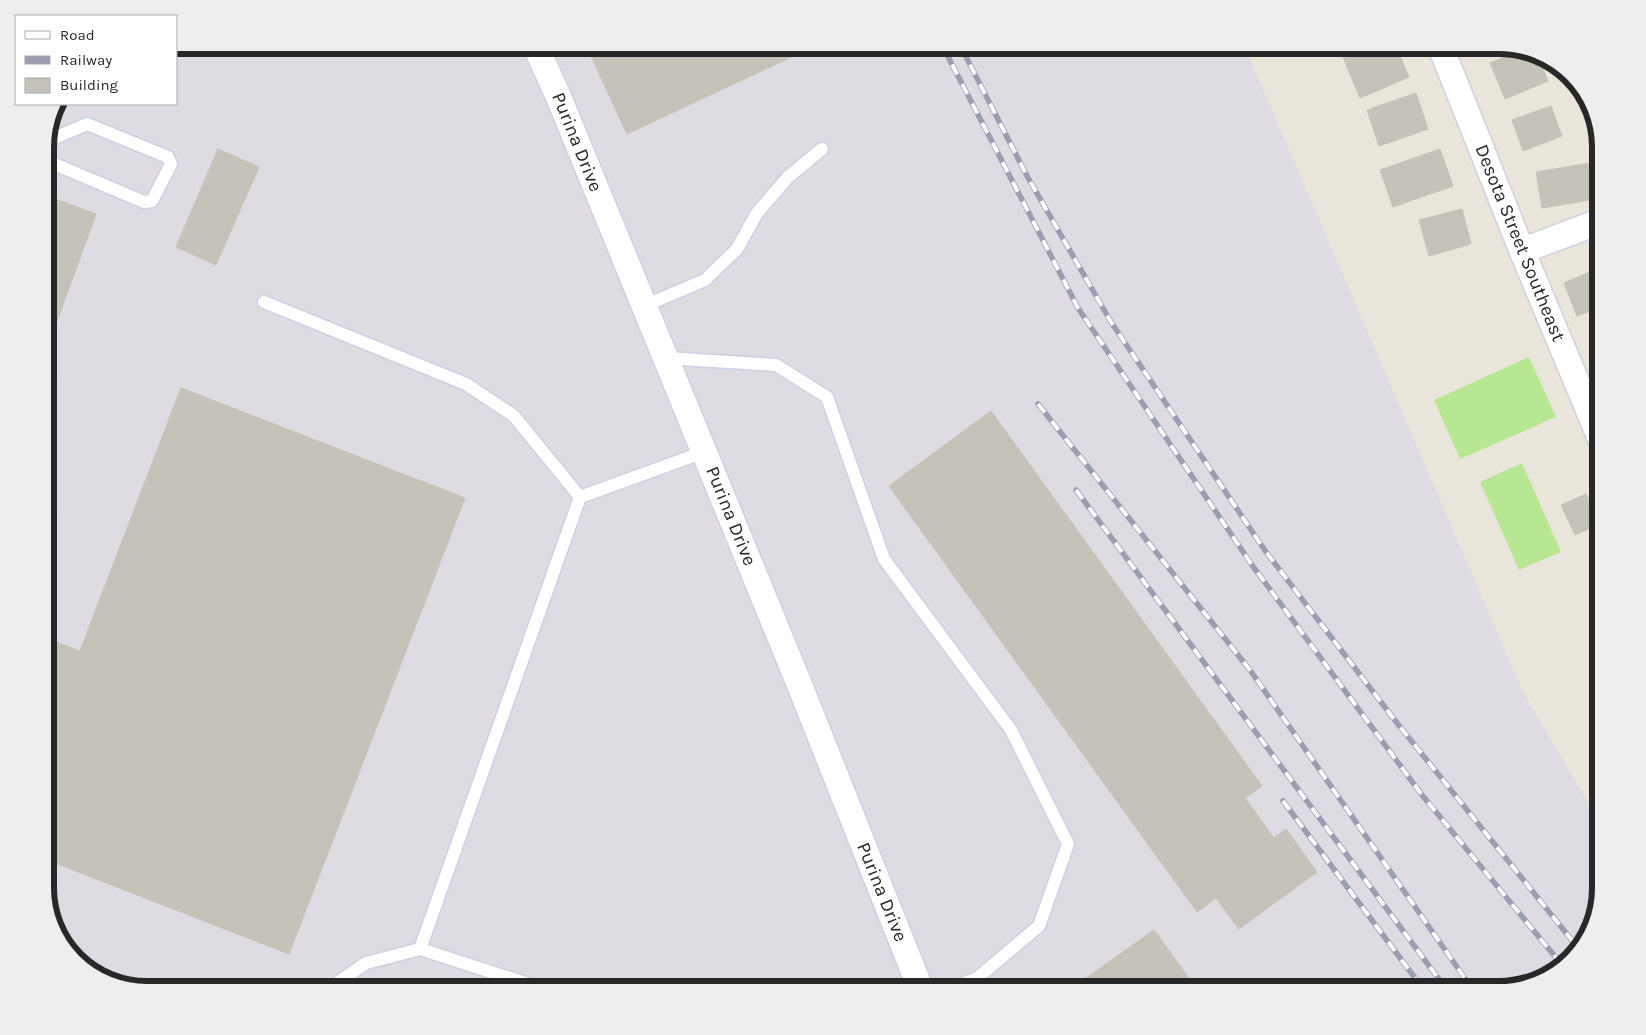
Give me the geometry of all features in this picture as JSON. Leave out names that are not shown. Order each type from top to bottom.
[{"type":"street","name":"Purina Drive","points":[[539,54],[559,98],[704,452],[912,981]]},
{"type":"street","name":"Desota Street Southeast","points":[[1444,54],[1522,251],[1592,418]]},
{"type":"street","points":[[1522,251],[1592,224]]},
{"type":"lane","points":[[54,138],[87,124],[168,157],[170,164],[152,200],[144,202],[54,164]]},
{"type":"lane","points":[[644,306],[705,280],[737,249],[757,213],[788,177],[822,149]]},
{"type":"lane","points":[[264,302],[466,384],[514,416],[580,497]]},
{"type":"lane","points":[[666,358],[776,364],[827,397],[884,559],[1012,730],[1068,844],[1039,926],[976,979],[971,981]]},
{"type":"lane","points":[[580,497],[704,452]]},
{"type":"lane","points":[[420,949],[580,497]]},
{"type":"lane","points":[[340,981],[366,964],[420,949],[519,981]]},
{"type":"shaded area","points":[[178,54],[1248,54],[1523,692],[1592,809],[1592,888],[1589,913],[1585,924],[1573,945],[1556,962],[1546,969],[1524,978],[1500,981],[146,981],[122,978],[111,974],[90,962],[73,945],[63,930],[54,895],[54,140],[57,122],[63,105],[178,105]]},
{"type":"green space","points":[[1529,357],[1556,417],[1460,459],[1434,400]]},
{"type":"green space","points":[[1522,463],[1561,552],[1519,570],[1480,482]]},
{"type":"building","points":[[590,54],[797,54],[627,134]]},
{"type":"building","points":[[1350,54],[1399,54],[1409,77],[1360,98],[1343,57]]},
{"type":"building","points":[[1510,55],[1524,57],[1541,64],[1548,81],[1505,99],[1490,63]]},
{"type":"building","points":[[1416,93],[1428,129],[1379,146],[1367,110]]},
{"type":"building","points":[[1551,106],[1562,136],[1523,151],[1512,120]]},
{"type":"building","points":[[218,149],[259,167],[216,265],[176,247]]},
{"type":"building","points":[[1440,149],[1453,186],[1393,207],[1380,170]]},
{"type":"building","points":[[1592,163],[1592,200],[1542,208],[1536,172]]},
{"type":"building","points":[[54,199],[96,214],[57,321],[54,320]]},
{"type":"building","points":[[1462,209],[1471,244],[1429,256],[1419,220]]},
{"type":"building","points":[[1592,271],[1592,310],[1577,316],[1564,283]]},
{"type":"building","points":[[181,388],[465,498],[289,954],[54,863],[54,641],[80,651]]},
{"type":"building","points":[[991,411],[1262,786],[1245,798],[1274,838],[1286,829],[1317,872],[1239,929],[1216,898],[1197,912],[889,486]]},
{"type":"building","points":[[1586,494],[1592,508],[1592,527],[1575,535],[1561,505]]},
{"type":"building","points":[[1154,930],[1191,981],[1082,981]]},
{"type":"railway","points":[[947,54],[1078,308],[1252,565],[1422,795],[1558,960]]},
{"type":"railway","points":[[965,54],[1027,176],[1111,322],[1266,552],[1397,723],[1574,943]]},
{"type":"railway","points":[[1038,404],[1250,670],[1467,981]]},
{"type":"railway","points":[[1076,490],[1440,981]]},
{"type":"railway","points":[[1283,801],[1417,981]]}]
